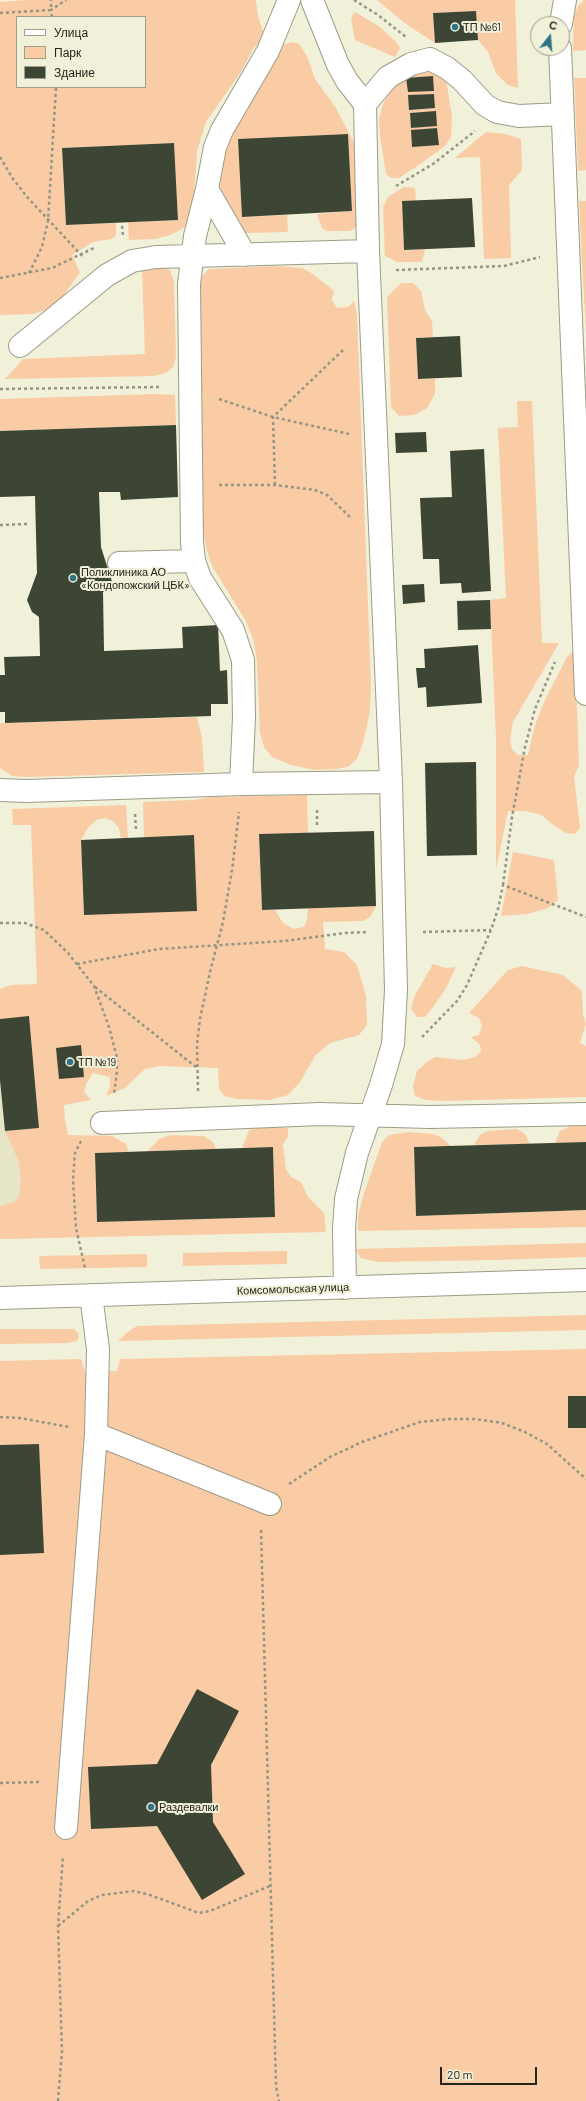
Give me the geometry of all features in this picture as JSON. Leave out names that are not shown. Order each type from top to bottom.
[{"type":"street","points":[[241,784],[244,717],[243,660],[233,630],[200,578],[194,560],[192,542],[189,307],[192,256],[215,148],[222,130],[268,51],[289,0]]},
{"type":"street","points":[[312,0],[338,65],[347,81],[365,104],[369,261],[391,782],[395,932],[396,1022],[389,1062],[357,1153],[346,1199],[344,1229],[345,1288]]},
{"type":"street","points":[[563,16],[566,0]]},
{"type":"street","points":[[560,56],[585,614],[586,694]]},
{"type":"street","points":[[365,104],[388,77],[412,64],[430,59],[452,72],[486,105],[497,112],[519,116],[563,114]]},
{"type":"street","points":[[207,189],[245,255]]},
{"type":"street","points":[[20,346],[92,286],[122,266],[142,259],[245,255],[369,261]]},
{"type":"street","points":[[119,563],[194,560]]},
{"type":"street","points":[[0,790],[26,791],[241,784],[391,782]]},
{"type":"street","points":[[102,1123],[320,1114],[371,1114],[430,1117],[586,1114]]},
{"type":"street","name":"Комсомольская улица","points":[[0,1298],[586,1280]]},
{"type":"street","points":[[66,1828],[96,1434],[98,1349],[91,1295]]},
{"type":"street","points":[[96,1434],[270,1504]]},
{"type":"path","points":[[51,0],[52,16]]},
{"type":"path","points":[[0,13],[51,10],[66,0]]},
{"type":"path","points":[[354,0],[399,31],[430,59]]},
{"type":"path","points":[[29,273],[42,247],[48,221],[56,88]]},
{"type":"path","points":[[367,197],[392,188],[433,164],[497,112]]},
{"type":"path","points":[[0,157],[19,188],[80,254]]},
{"type":"path","points":[[369,261],[504,266],[539,257],[569,255]]},
{"type":"path","points":[[275,485],[273,418],[311,378],[372,324]]},
{"type":"path","points":[[0,389],[144,386],[190,389]]},
{"type":"path","points":[[233,404],[273,418],[377,440]]},
{"type":"path","points":[[191,486],[275,485],[315,490]]},
{"type":"path","points":[[0,525],[27,524]]},
{"type":"path","points":[[389,1062],[417,1041],[441,1020],[457,1001],[470,978],[491,930],[498,909],[503,884],[512,817],[525,747],[535,709],[545,683],[557,659]]},
{"type":"path","points":[[200,1119],[196,1067],[201,1011],[218,945],[232,870],[241,784]]},
{"type":"path","points":[[503,884],[586,917]]},
{"type":"path","points":[[0,923],[24,923],[44,930],[57,940],[94,986],[196,1067]]},
{"type":"path","points":[[77,964],[159,949],[284,941],[345,933],[491,930]]},
{"type":"path","points":[[91,1295],[76,1228],[73,1166],[75,1153],[80,1143],[88,1133],[102,1123],[112,1099],[117,1071],[114,1043],[94,986]]},
{"type":"path","points":[[0,1417],[48,1423],[96,1434]]},
{"type":"path","points":[[279,2101],[276,2086],[260,1542],[262,1528],[270,1504],[288,1485],[330,1457],[391,1431],[420,1422],[448,1419],[475,1419],[502,1423],[525,1432],[547,1444],[586,1479]]},
{"type":"path","points":[[0,1783],[69,1780]]},
{"type":"path","points":[[58,2101],[62,2051],[58,1926],[66,1828]]},
{"type":"path","points":[[58,1926],[88,1902],[102,1895],[134,1891],[150,1895],[199,1913],[210,1911],[270,1886]]},
{"type":"shaded area","points":[[0,1011],[29,1016],[39,1128],[44,1238],[0,1239]]},
{"type":"green space","points":[[27,0],[256,0],[258,16],[263,31],[261,40],[253,49],[241,72],[206,122],[197,151],[193,208],[189,222],[182,229],[170,235],[155,239],[129,240],[128,222],[178,220],[174,143],[62,148],[66,225],[116,223],[115,237],[93,242],[72,255],[80,272],[61,299],[48,309],[33,314],[0,315],[0,2]]},
{"type":"green space","points":[[377,0],[515,0],[518,88],[508,85],[496,73],[488,52],[478,40],[476,11],[433,13],[435,43],[406,24]]},
{"type":"green space","points":[[586,0],[586,50],[573,51],[574,17],[578,6]]},
{"type":"green space","points":[[355,12],[380,27],[395,41],[400,48],[395,57],[355,40],[351,18]]},
{"type":"green space","points":[[292,42],[299,44],[307,56],[315,79],[336,108],[354,143],[357,155],[359,219],[356,227],[350,231],[327,231],[322,228],[317,214],[352,211],[348,134],[239,140],[242,217],[287,215],[288,232],[247,233],[240,230],[217,184],[223,151],[272,62],[283,45]]},
{"type":"green space","points":[[418,70],[441,72],[447,85],[452,117],[451,137],[445,146],[419,165],[399,178],[391,178],[386,174],[380,136],[379,120],[383,104],[390,91],[400,81]]},
{"type":"green space","points":[[574,78],[586,78],[586,170],[578,171]]},
{"type":"green space","points":[[486,132],[505,134],[521,139],[522,170],[509,185],[511,258],[484,259],[480,157],[455,158]]},
{"type":"green space","points":[[404,187],[415,188],[416,201],[402,202],[404,250],[425,249],[422,262],[397,262],[385,256],[383,207],[388,197]]},
{"type":"green space","points":[[579,201],[586,201],[586,335],[581,242]]},
{"type":"green space","points":[[275,266],[302,268],[313,274],[334,291],[332,300],[337,308],[348,307],[354,301],[357,314],[371,686],[370,711],[364,739],[357,759],[348,767],[336,769],[314,770],[291,765],[272,757],[264,747],[260,733],[257,663],[254,642],[246,621],[212,566],[206,547],[203,527],[199,286],[203,275],[209,269]]},
{"type":"green space","points":[[162,267],[170,270],[174,281],[176,357],[173,367],[166,373],[153,376],[5,379],[23,359],[145,354],[142,270]]},
{"type":"green space","points":[[401,283],[413,283],[421,291],[425,310],[432,321],[433,337],[416,338],[418,379],[435,379],[435,394],[427,408],[414,415],[399,416],[391,407],[387,297]]},
{"type":"green space","points":[[157,394],[175,395],[176,425],[0,431],[0,399]]},
{"type":"green space","points":[[517,401],[532,401],[542,643],[559,643],[513,722],[510,739],[512,749],[518,755],[528,755],[535,725],[544,702],[567,657],[575,649],[579,766],[574,776],[580,828],[575,834],[566,833],[542,815],[526,811],[508,811],[496,870],[496,737],[490,600],[506,598],[498,428],[518,427]]},
{"type":"green space","points":[[197,717],[202,738],[204,772],[27,777],[12,776],[0,768],[0,723]]},
{"type":"green space","points":[[307,795],[308,833],[259,835],[262,910],[275,910],[283,923],[294,929],[304,927],[307,920],[308,908],[376,906],[370,917],[363,921],[323,922],[325,949],[344,952],[357,965],[366,996],[367,1025],[359,1035],[330,1043],[315,1056],[300,1082],[288,1095],[269,1100],[237,1099],[224,1096],[219,1089],[218,1068],[160,1066],[145,1069],[125,1088],[106,1096],[110,1086],[110,1077],[93,1073],[86,1084],[84,1092],[91,1100],[64,1105],[68,1135],[112,1136],[126,1144],[128,1152],[95,1153],[97,1222],[275,1217],[273,1147],[242,1148],[249,1130],[262,1126],[288,1128],[288,1137],[283,1144],[286,1169],[291,1177],[301,1182],[308,1197],[324,1213],[326,1232],[0,1239],[0,1206],[14,1202],[19,1196],[21,1182],[19,1162],[5,1131],[39,1128],[29,1017],[0,1019],[0,989],[11,985],[37,984],[31,825],[13,825],[12,809],[126,805],[128,838],[121,838],[119,828],[113,821],[105,818],[96,820],[88,828],[81,840],[84,915],[144,837],[143,802],[193,800],[212,797]]},
{"type":"green space","points":[[513,852],[554,860],[558,900],[548,908],[528,914],[501,916]]},
{"type":"green space","points":[[433,964],[446,968],[456,967],[446,988],[436,1003],[425,1017],[417,1017],[411,1009],[414,997]]},
{"type":"green space","points":[[522,966],[563,975],[582,991],[583,1014],[586,1024],[580,1043],[586,1046],[586,1097],[443,1101],[426,1100],[415,1096],[413,1086],[417,1071],[427,1062],[435,1057],[462,1060],[475,1057],[481,1051],[480,1045],[471,1037],[479,1035],[482,1026],[479,1018],[469,1013],[508,970]]},
{"type":"green space","points":[[586,1124],[586,1142],[555,1143],[560,1131],[570,1126]]},
{"type":"green space","points":[[517,1129],[525,1134],[530,1144],[474,1145],[480,1135],[488,1131]]},
{"type":"green space","points":[[409,1132],[433,1134],[441,1137],[451,1146],[414,1147],[416,1216],[586,1210],[586,1227],[358,1231],[358,1216],[363,1196],[382,1142],[389,1135]]},
{"type":"green space","points":[[170,1135],[204,1136],[213,1142],[216,1149],[148,1151],[159,1139]]},
{"type":"green space","points":[[586,1243],[586,1257],[496,1260],[378,1262],[361,1258],[355,1249]]},
{"type":"green space","points":[[287,1251],[287,1264],[183,1266],[183,1253]]},
{"type":"green space","points":[[147,1254],[147,1267],[40,1269],[39,1256]]},
{"type":"green space","points":[[586,1315],[586,1330],[118,1341],[137,1326]]},
{"type":"green space","points":[[0,1329],[74,1329],[78,1333],[79,1338],[76,1341],[68,1343],[0,1344]]},
{"type":"green space","points":[[586,1349],[586,2101],[0,2101],[0,1361],[81,1359],[85,1372],[117,1371],[120,1359]]},
{"type":"building","name":"ТП №61","points":[[476,11],[478,40],[435,43],[433,13]]},
{"type":"building","points":[[433,76],[434,91],[408,92],[406,78]]},
{"type":"building","points":[[434,94],[435,108],[409,110],[408,95]]},
{"type":"building","points":[[436,111],[437,126],[411,128],[410,113]]},
{"type":"building","points":[[437,128],[439,145],[412,147],[411,130]]},
{"type":"building","points":[[348,134],[352,211],[242,217],[238,139]]},
{"type":"building","points":[[174,143],[178,220],[66,225],[62,148]]},
{"type":"building","points":[[472,198],[475,247],[404,250],[402,201]]},
{"type":"building","points":[[460,336],[462,377],[418,379],[416,338]]},
{"type":"building","name":"Поликлиника АО «Кондопожский ЦБК»","points":[[176,425],[178,497],[121,500],[120,492],[99,492],[101,547],[114,588],[103,592],[104,651],[183,648],[182,627],[218,625],[220,671],[227,670],[228,704],[211,704],[211,716],[5,723],[5,712],[0,712],[0,675],[5,675],[4,657],[40,656],[39,617],[32,612],[27,600],[37,573],[35,496],[0,497],[0,431]]},
{"type":"building","points":[[426,432],[427,452],[396,453],[395,433]]},
{"type":"building","points":[[484,449],[491,591],[462,593],[461,583],[440,584],[439,559],[423,559],[420,498],[452,497],[450,451]]},
{"type":"building","points":[[424,584],[425,602],[403,604],[402,585]]},
{"type":"building","points":[[490,600],[491,629],[458,630],[457,601]]},
{"type":"building","points":[[478,645],[482,703],[427,707],[426,687],[418,688],[416,668],[425,668],[424,649]]},
{"type":"building","points":[[476,762],[477,855],[427,856],[425,763]]},
{"type":"building","points":[[374,831],[376,906],[262,910],[259,834]]},
{"type":"building","points":[[194,835],[197,911],[84,915],[81,840]]},
{"type":"building","points":[[29,1016],[39,1128],[5,1131],[0,1080],[0,1019]]},
{"type":"building","name":"ТП №19","points":[[81,1045],[84,1077],[59,1079],[56,1048]]},
{"type":"building","points":[[586,1142],[586,1210],[416,1216],[414,1147]]},
{"type":"building","points":[[273,1147],[275,1217],[97,1222],[95,1153]]},
{"type":"building","points":[[568,1396],[586,1396],[586,1428],[568,1428]]},
{"type":"building","points":[[39,1444],[44,1553],[0,1555],[0,1445]]},
{"type":"building","name":"Раздевалки","points":[[197,1689],[239,1711],[211,1765],[213,1822],[245,1874],[202,1900],[157,1826],[91,1829],[88,1767],[157,1764]]},
{"type":"place","name":"ТП №61","points":[[455,27]]},
{"type":"place","name":"Поликлиника АО «Кондопожский ЦБК»","points":[[73,578]]},
{"type":"place","name":"ТП №19","points":[[70,1062]]},
{"type":"place","name":"Раздевалки","points":[[151,1807]]}]
